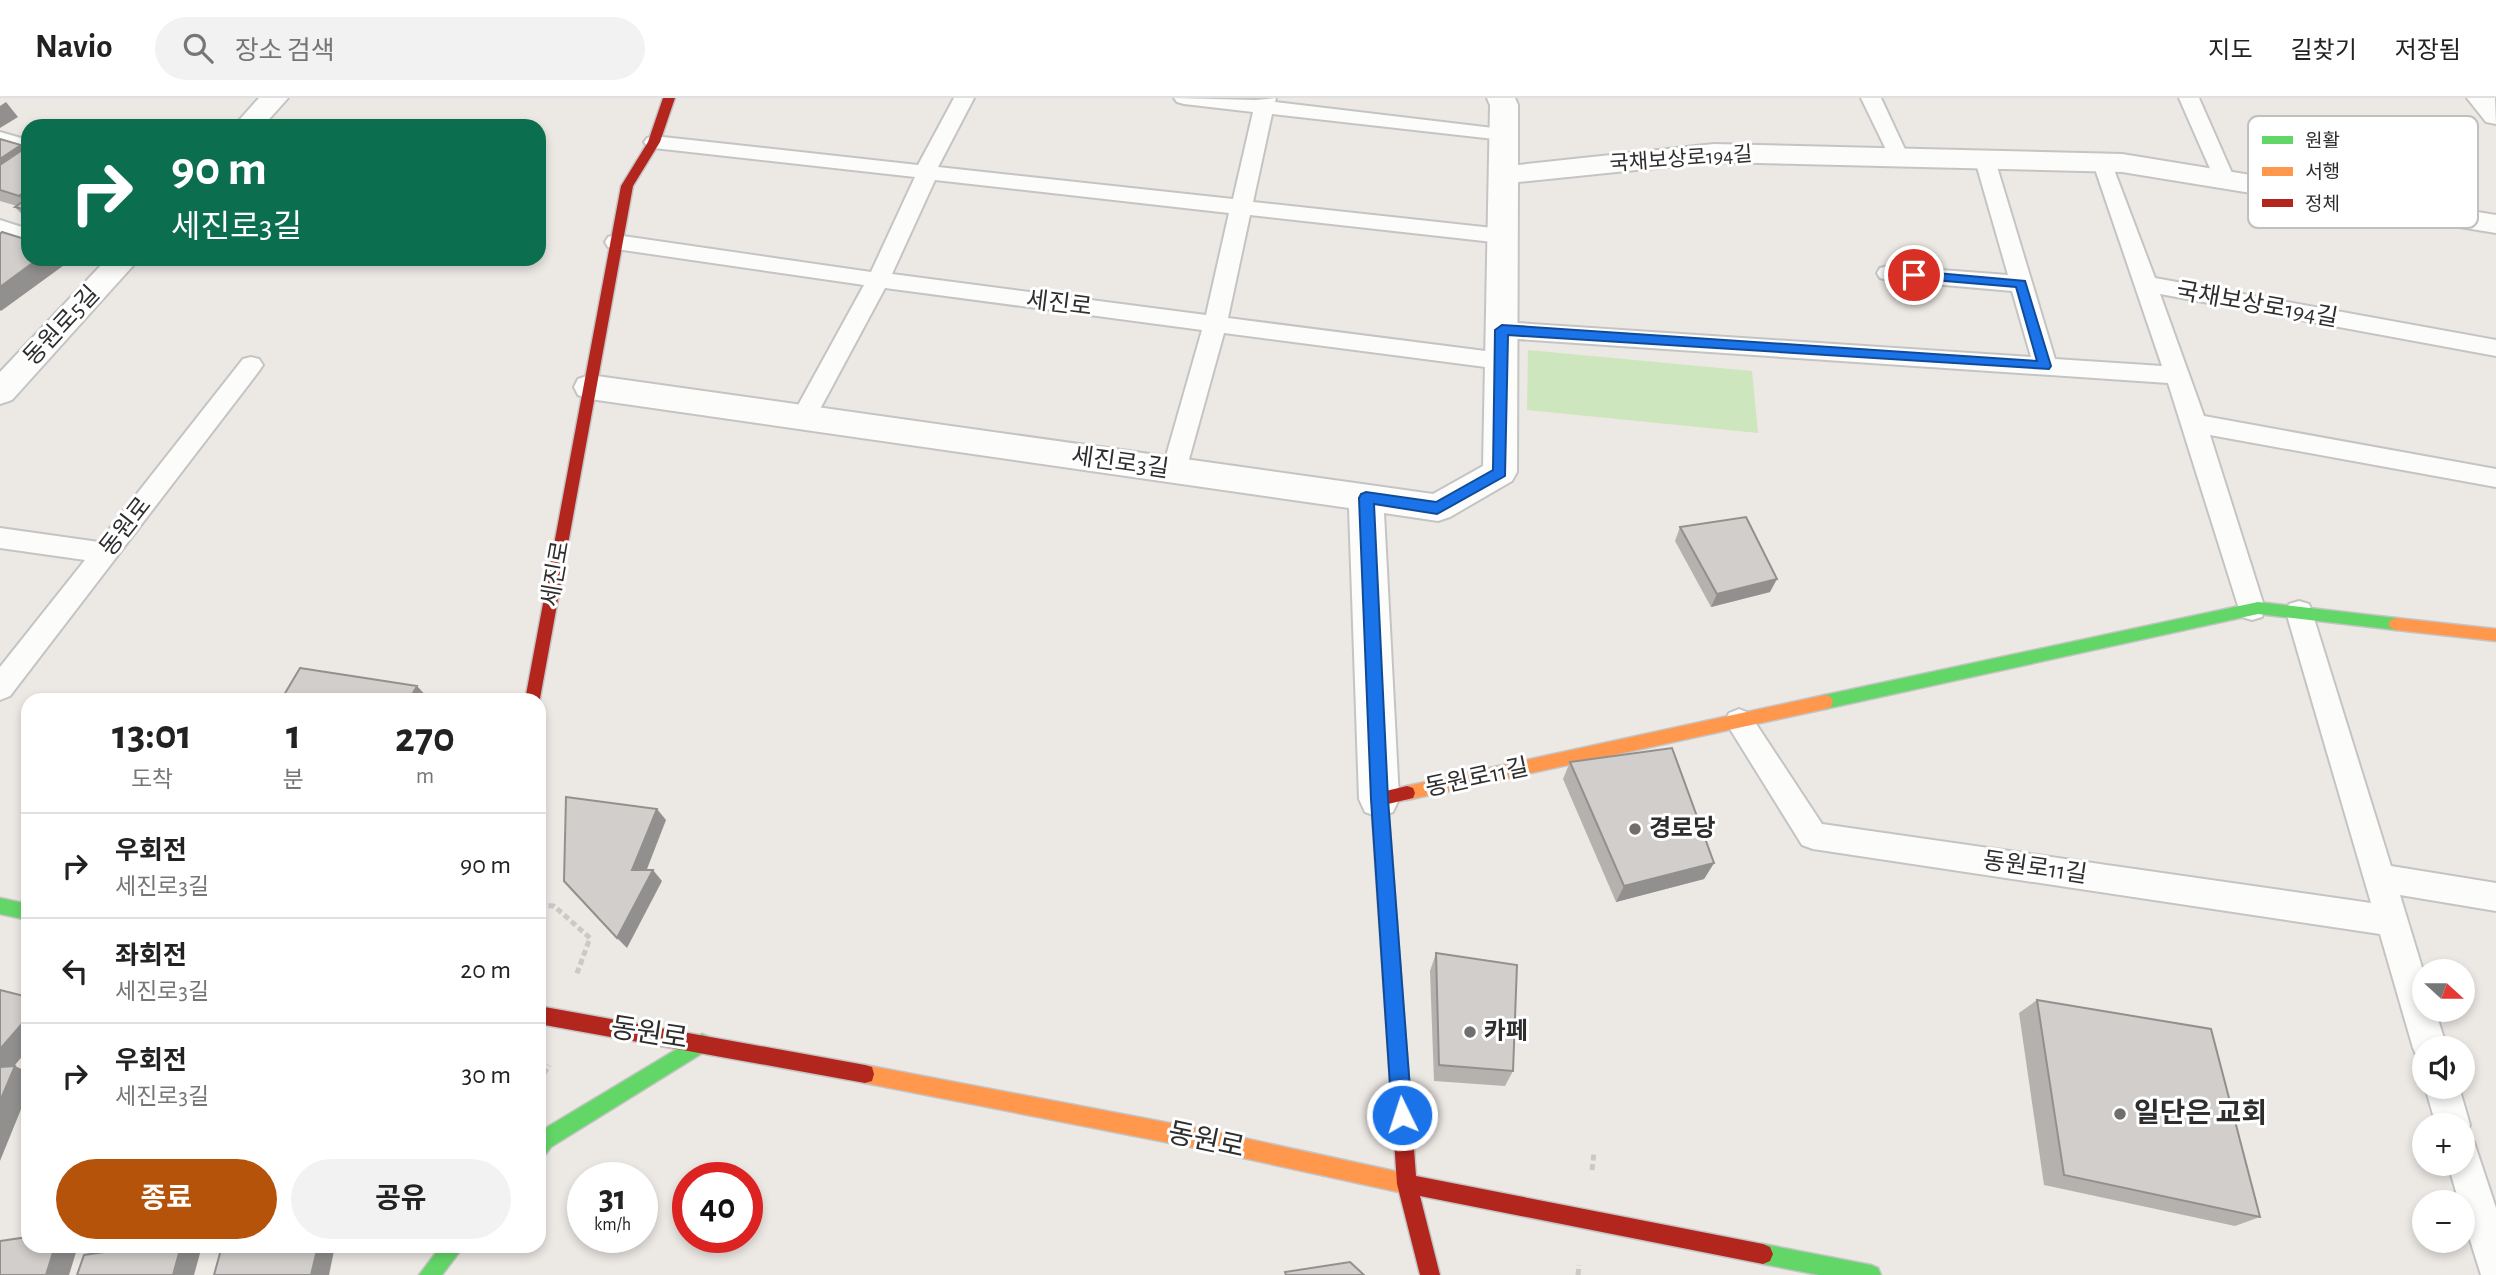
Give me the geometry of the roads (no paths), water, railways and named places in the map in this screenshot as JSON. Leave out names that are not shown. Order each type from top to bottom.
[{"type":"street","points":[[254,119],[274,98]]},
{"type":"street","name":"세진로","points":[[534,693],[626,186],[654,142],[669,98]]},
{"type":"street","name":"세진로3길","points":[[590,387],[1437,508],[1500,472],[1504,105],[1501,98]]},
{"type":"street","points":[[2481,98],[2496,116]]},
{"type":"street","name":"국채보상로194길","points":[[1503,175],[1714,153],[2103,163],[2248,184]]},
{"type":"street","name":"국채보상로194길","points":[[2478,221],[2496,224]]},
{"type":"street","name":"동원로5길","points":[[0,392],[112,266]]},
{"type":"street","points":[[1366,498],[1380,799],[1407,1184],[1430,1275]]},
{"type":"street","name":"동원로11길","points":[[1380,799],[2252,609],[2496,635]]},
{"type":"street","points":[[0,906],[21,910]]},
{"type":"street","name":"동원로","points":[[546,1016],[702,1043],[1211,1141],[1407,1184],[1871,1275]]},
{"type":"street","points":[[546,1139],[702,1043]]},
{"type":"street","points":[[421,1272],[445,1253]]},
{"type":"lane","points":[[803,418],[878,280],[925,179],[925,172],[964,98]]},
{"type":"lane","points":[[1184,98],[1265,102],[1503,134]]},
{"type":"lane","points":[[1871,98],[1899,158]]},
{"type":"lane","points":[[2189,98],[2225,180]]},
{"type":"lane","points":[[1174,470],[1215,324],[1265,102]]},
{"type":"lane","points":[[0,138],[21,144]]},
{"type":"lane","points":[[654,142],[1502,236]]},
{"type":"lane","points":[[1985,160],[2045,366]]},
{"type":"lane","name":"국채보상로194길","points":[[2103,163],[2144,284],[2496,348]]},
{"type":"lane","points":[[0,227],[21,234]]},
{"type":"lane","name":"세진로","points":[[616,242],[878,280],[1215,324],[1502,346]]},
{"type":"lane","points":[[1888,273],[2021,284]]},
{"type":"lane","points":[[2144,284],[2194,423],[2252,609]]},
{"type":"lane","points":[[1502,346],[2045,366],[2176,375]]},
{"type":"lane","name":"동원로","points":[[0,688],[251,365]]},
{"type":"lane","points":[[2194,423],[2496,478]]},
{"type":"lane","points":[[0,538],[107,553]]},
{"type":"lane","points":[[2299,612],[2426,1036]]},
{"type":"lane","name":"동원로11길","points":[[1739,721],[1814,836],[2392,921]]},
{"type":"lane","points":[[2378,878],[2496,897]]},
{"type":"lane","points":[[2469,1176],[2496,1267]]},
{"type":"place","name":"경로당","points":[[1635,829]]},
{"type":"place","name":"카페","points":[[1470,1032]]},
{"type":"place","name":"일단은 교회","points":[[2120,1114]]}]
